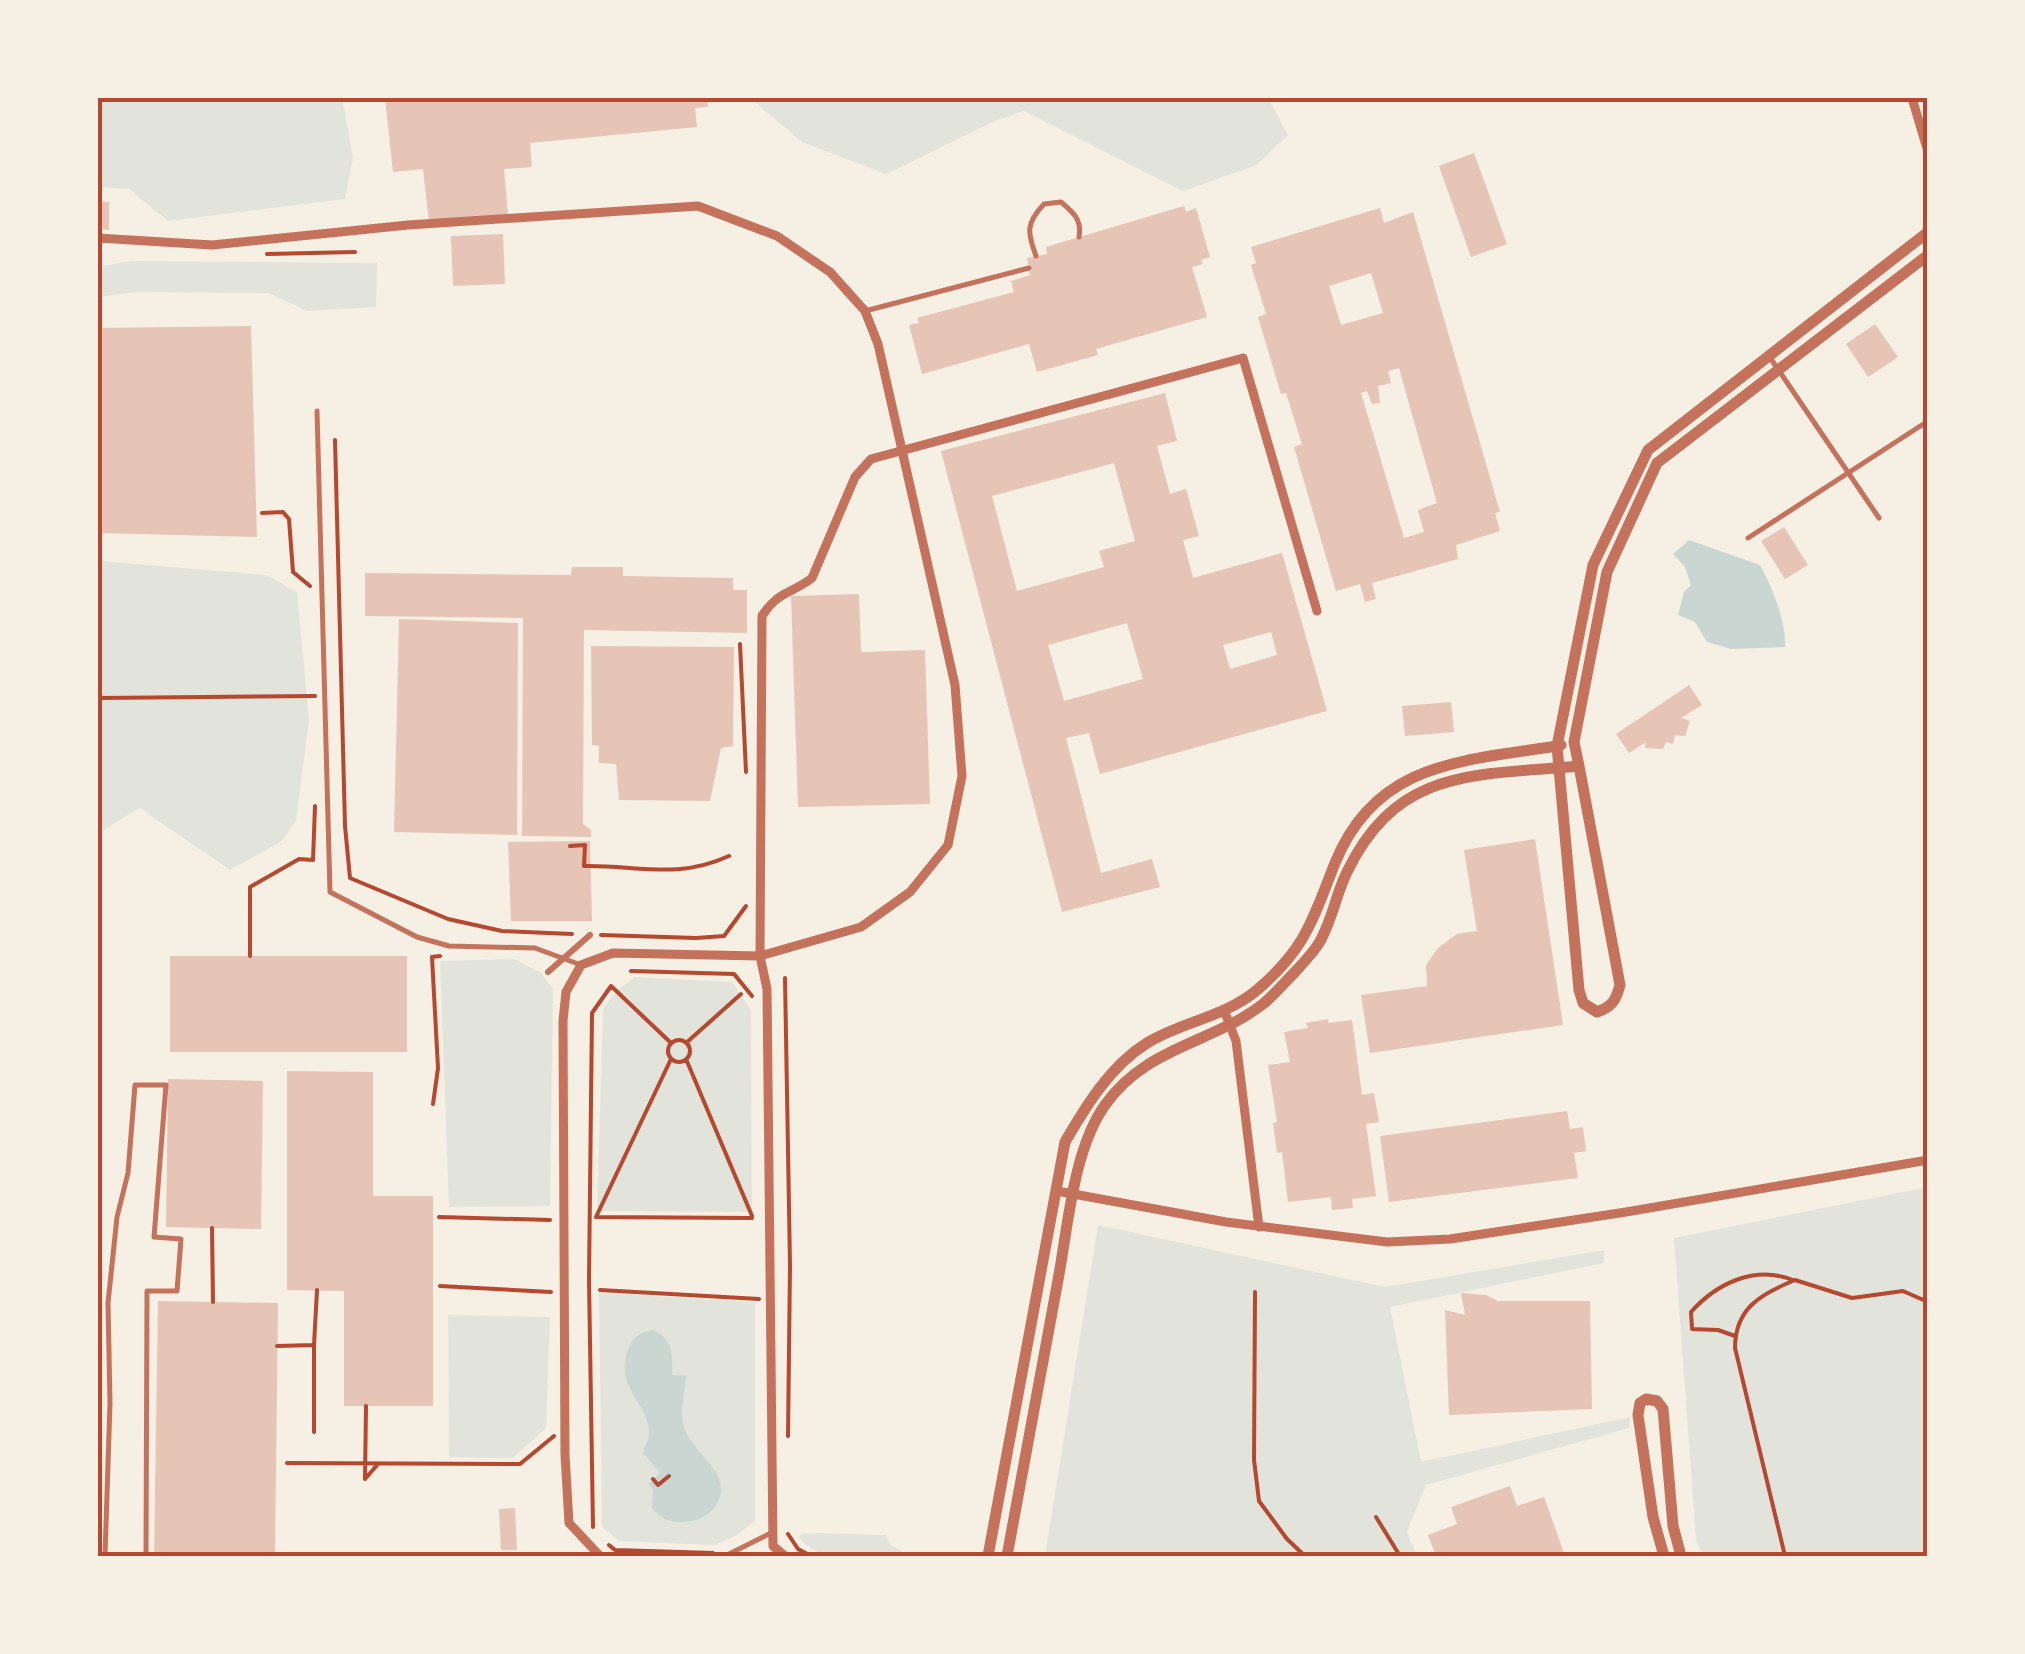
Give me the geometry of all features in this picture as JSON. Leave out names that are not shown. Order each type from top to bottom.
[{"type":"street","points":[[1912,98],[1928,152]]},
{"type":"street","points":[[98,238],[212,245],[408,225],[698,206],[777,236],[830,272],[865,311],[878,344],[955,684],[962,776],[948,844],[910,892],[861,927],[760,956],[613,952],[580,965],[566,992],[565,1455],[569,1524],[595,1555]]},
{"type":"street","points":[[1928,232],[1648,450],[1593,565],[1557,746],[1579,990],[1583,1003],[1597,1012],[1608,1008],[1620,985],[1574,742],[1607,572],[1657,463],[1928,255]]},
{"type":"street","points":[[785,1556],[773,1546],[767,989],[760,956],[762,616],[774,597],[812,578],[855,477],[872,460],[1243,358],[1317,612]]},
{"type":"street","points":[[988,1556],[1065,1142],[1095,1092],[1146,1044],[1254,993],[1286,962],[1308,934],[1336,860],[1356,824],[1385,795],[1413,776],[1438,766],[1574,742]]},
{"type":"street","points":[[1007,1556],[1074,1194],[1091,1133],[1106,1105],[1152,1060],[1263,1004],[1319,943],[1347,872],[1372,830],[1394,806],[1421,790],[1468,776],[1579,766]]},
{"type":"street","points":[[548,972],[590,935]]},
{"type":"street","points":[[1224,1010],[1238,1058],[1259,1227]]},
{"type":"street","points":[[1057,1191],[1259,1227],[1387,1242],[1450,1239],[1928,1160]]},
{"type":"street","points":[[1664,1556],[1653,1516],[1638,1416],[1640,1403],[1646,1400],[1657,1401],[1663,1409],[1673,1526],[1681,1556]]},
{"type":"lane","points":[[1036,256],[1028,234],[1030,218],[1044,204],[1061,202],[1075,214],[1081,226],[1079,238]]},
{"type":"lane","points":[[865,311],[1029,268]]},
{"type":"lane","points":[[1769,356],[1879,518]]},
{"type":"lane","points":[[317,411],[330,892],[418,937],[449,946],[534,948],[580,965]]},
{"type":"lane","points":[[1748,538],[1928,421]]},
{"type":"lane","points":[[104,1556],[110,1404],[108,1303],[117,1216],[128,1173],[136,1085],[166,1084],[154,1237],[181,1239],[177,1290],[146,1291],[146,1556]]},
{"type":"lane","points":[[725,1556],[773,1532]]},
{"type":"path","points":[[335,440],[345,826],[350,878],[448,919],[502,932],[724,936],[748,904]]},
{"type":"path","points":[[262,513],[284,512],[289,519],[292,572],[310,586],[310,602]]},
{"type":"path","points":[[740,644],[747,775]]},
{"type":"path","points":[[98,698],[325,696]]},
{"type":"path","points":[[250,956],[250,888],[299,859],[313,860],[315,788]]},
{"type":"path","points":[[570,846],[585,845],[584,866],[613,863],[645,872],[686,870],[729,856]]},
{"type":"path","points":[[434,1104],[438,1068],[432,957],[450,956]]},
{"type":"path","points":[[631,970],[734,974],[757,1004]]},
{"type":"path","points":[[785,978],[790,1265],[788,1436]]},
{"type":"path","points":[[593,1528],[592,1013],[611,986],[672,1043]]},
{"type":"path","points":[[686,1043],[741,994]]},
{"type":"path","points":[[671,1059],[686,1059],[690,1050],[686,1043],[677,1040],[668,1049],[671,1059],[596,1217],[754,1218]]},
{"type":"path","points":[[686,1059],[758,1228]]},
{"type":"path","points":[[754,1218],[756,1210]]},
{"type":"path","points":[[440,1217],[565,1221]]},
{"type":"path","points":[[212,1228],[212,1302]]},
{"type":"path","points":[[1735,1336],[1718,1330],[1692,1329],[1691,1312],[1717,1289],[1747,1276],[1765,1274],[1794,1280],[1852,1298],[1903,1291],[1928,1302]]},
{"type":"path","points":[[1785,1556],[1734,1348],[1742,1314],[1756,1297],[1794,1280]]},
{"type":"path","points":[[440,1286],[565,1293]]},
{"type":"path","points":[[314,1432],[317,1290]]},
{"type":"path","points":[[600,1290],[758,1300]]},
{"type":"path","points":[[1256,1292],[1254,1460],[1260,1501],[1287,1539],[1305,1556]]},
{"type":"path","points":[[278,1346],[314,1344]]},
{"type":"path","points":[[366,1406],[365,1479],[378,1463]]},
{"type":"path","points":[[287,1463],[520,1464],[554,1435]]},
{"type":"path","points":[[653,1480],[658,1485],[669,1476]]},
{"type":"path","points":[[1376,1517],[1400,1556]]},
{"type":"path","points":[[786,1529],[798,1550],[811,1556]]},
{"type":"path","points":[[603,1541],[615,1550],[712,1553]]},
{"type":"shaded area","points":[[98,98],[342,98],[353,158],[345,199],[168,221],[129,189],[98,187]]},
{"type":"shaded area","points":[[750,98],[1268,98],[1288,135],[1257,165],[1183,191],[1024,111],[886,174],[802,142]]},
{"type":"shaded area","points":[[130,261],[377,263],[376,307],[308,311],[268,293],[137,292],[98,297],[98,267]]},
{"type":"shaded area","points":[[1689,540],[1760,565],[1781,616],[1785,647],[1731,649],[1707,642],[1695,622],[1678,615],[1684,592],[1691,585],[1685,567],[1673,554]]},
{"type":"shaded area","points":[[98,557],[102,561],[266,575],[297,592],[309,720],[296,820],[282,841],[230,870],[140,808],[98,833]]},
{"type":"shaded area","points":[[514,959],[541,973],[553,989],[550,1206],[449,1207],[440,961]]},
{"type":"shaded area","points":[[635,977],[732,982],[751,1010],[752,1212],[597,1211],[603,1009],[616,991]]},
{"type":"shaded area","points":[[1927,1187],[1927,1556],[1703,1556],[1696,1539],[1674,1238]]},
{"type":"shaded area","points":[[1098,1225],[1385,1287],[1604,1250],[1604,1263],[1390,1307],[1421,1462],[1630,1417],[1629,1428],[1426,1485],[1407,1532],[1417,1556],[1045,1556]]},
{"type":"shaded area","points":[[599,1293],[755,1302],[755,1521],[735,1536],[715,1545],[619,1541],[602,1527]]},
{"type":"shaded area","points":[[448,1315],[550,1317],[546,1428],[513,1458],[449,1457]]},
{"type":"shaded area","points":[[654,1330],[670,1348],[672,1375],[686,1376],[682,1406],[687,1435],[721,1484],[712,1511],[690,1521],[668,1520],[652,1508],[653,1489],[648,1484],[660,1473],[643,1453],[648,1439],[647,1419],[625,1373],[633,1340]]},
{"type":"shaded area","points":[[819,1533],[886,1535],[890,1545],[902,1551],[902,1556],[832,1556],[819,1553],[799,1537]]},
{"type":"building","points":[[385,98],[707,98],[708,107],[695,108],[697,127],[530,143],[532,167],[504,169],[508,214],[429,222],[423,169],[393,172]]},
{"type":"building","points":[[1474,153],[1507,244],[1471,257],[1439,166]]},
{"type":"building","points":[[98,202],[109,202],[109,230],[98,229]]},
{"type":"building","points":[[1184,206],[1186,212],[1196,208],[1210,257],[1192,267],[1207,317],[1096,349],[1098,355],[1037,372],[1029,344],[922,374],[909,325],[919,323],[917,318],[1014,292],[1011,281],[1030,275],[1027,258],[1047,254],[1046,247]]},
{"type":"building","points":[[1380,208],[1384,223],[1413,212],[1500,512],[1495,513],[1500,531],[1456,545],[1458,559],[1372,583],[1376,599],[1365,602],[1360,584],[1336,591],[1294,447],[1302,444],[1286,393],[1281,394],[1258,317],[1266,314],[1251,265],[1256,263],[1251,247]],"holes":[[[1371,273],[1383,313],[1341,325],[1329,286]],[[1399,368],[1437,503],[1418,510],[1424,532],[1404,538],[1361,393],[1367,391],[1372,404],[1380,403],[1378,386],[1391,383],[1388,371]]]},
{"type":"building","points":[[503,234],[505,284],[453,286],[451,236]]},
{"type":"building","points":[[1875,324],[1898,357],[1868,377],[1846,344]]},
{"type":"building","points":[[251,326],[257,537],[98,533],[98,328]]},
{"type":"building","points":[[1165,393],[1177,441],[1157,446],[1170,494],[1186,489],[1199,536],[1183,540],[1193,578],[1282,553],[1327,711],[1100,774],[1089,733],[1066,738],[1101,873],[1152,859],[1160,887],[1062,912],[941,451]],"holes":[[[1114,463],[1135,541],[1099,551],[1104,567],[1017,591],[992,496]],[[1127,623],[1143,679],[1064,701],[1048,645]],[[1271,632],[1277,655],[1230,669],[1223,645]]]},
{"type":"building","points":[[1784,527],[1808,565],[1785,579],[1761,541]]},
{"type":"building","points":[[572,567],[623,567],[623,576],[733,578],[733,590],[747,590],[747,633],[584,630],[583,824],[591,830],[591,837],[522,836],[523,618],[365,616],[365,573],[571,575]]},
{"type":"building","points":[[859,594],[861,652],[925,650],[930,804],[798,807],[791,596]]},
{"type":"building","points":[[399,619],[518,623],[517,835],[394,832]]},
{"type":"building","points":[[591,646],[734,647],[733,746],[721,748],[710,801],[619,800],[616,764],[599,763],[599,746],[592,745]]},
{"type":"building","points":[[1689,685],[1702,705],[1681,718],[1690,721],[1685,736],[1675,735],[1673,744],[1666,742],[1663,749],[1645,748],[1646,742],[1629,753],[1616,734]]},
{"type":"building","points":[[1451,702],[1454,732],[1405,736],[1402,706]]},
{"type":"building","points":[[1535,839],[1563,1025],[1370,1053],[1361,995],[1427,986],[1426,965],[1438,948],[1457,934],[1477,931],[1464,850]]},
{"type":"building","points":[[590,841],[592,921],[511,921],[508,842]]},
{"type":"building","points":[[170,956],[407,956],[407,1052],[170,1052]]},
{"type":"building","points":[[1328,1019],[1329,1023],[1352,1020],[1362,1095],[1374,1093],[1379,1122],[1366,1124],[1376,1196],[1352,1199],[1353,1208],[1332,1210],[1331,1197],[1288,1202],[1282,1152],[1277,1153],[1273,1123],[1277,1122],[1268,1065],[1290,1062],[1284,1032]]},
{"type":"building","points":[[287,1071],[373,1072],[373,1196],[433,1196],[433,1406],[344,1406],[344,1291],[287,1290]]},
{"type":"building","points":[[168,1079],[263,1081],[261,1229],[166,1227]]},
{"type":"building","points":[[1567,1111],[1570,1129],[1583,1127],[1586,1151],[1574,1153],[1578,1178],[1389,1202],[1380,1136]]},
{"type":"building","points":[[1461,1293],[1486,1295],[1498,1301],[1590,1301],[1592,1409],[1449,1415],[1445,1310],[1465,1315]]},
{"type":"building","points":[[158,1301],[278,1303],[275,1556],[154,1556]]},
{"type":"building","points":[[1510,1486],[1517,1506],[1544,1497],[1565,1556],[1436,1556],[1428,1535],[1457,1524],[1451,1507]]},
{"type":"building","points":[[515,1508],[517,1550],[501,1550],[499,1509]]}]
